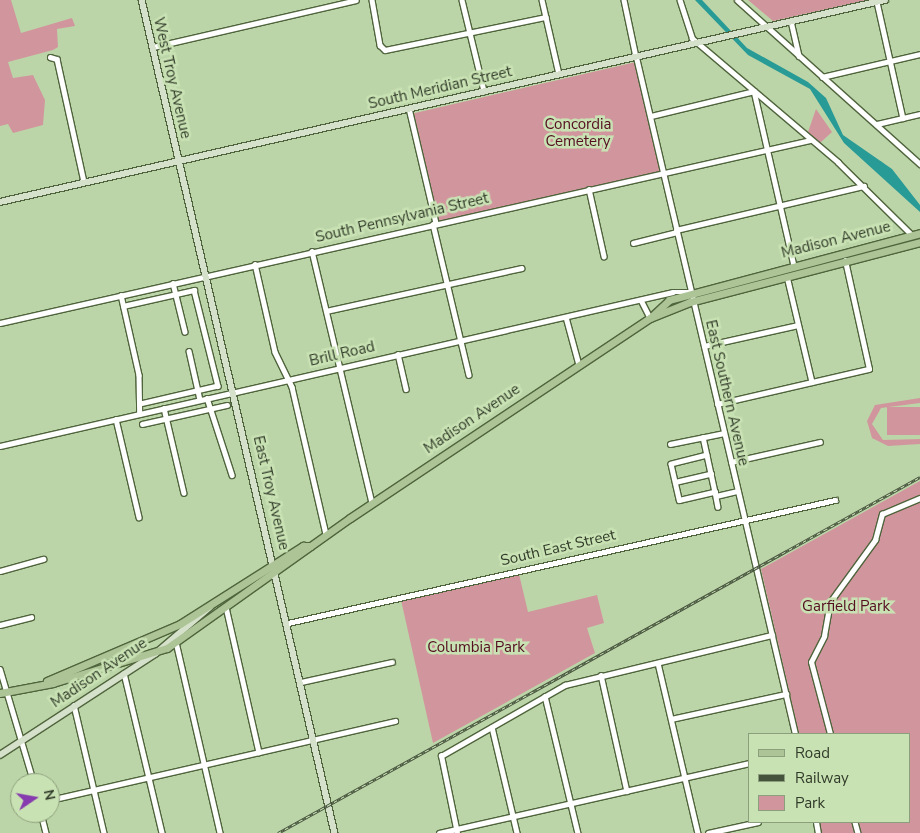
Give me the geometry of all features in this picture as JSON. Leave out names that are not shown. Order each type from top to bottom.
[{"type":"main road","name":"West Troy Avenue","points":[[142,0],[178,161]]},
{"type":"main road","name":"South Meridian Street","points":[[0,202],[885,0]]},
{"type":"main road","name":"East Troy Avenue","points":[[178,161],[275,564],[335,833]]},
{"type":"main road","name":"Madison Avenue","points":[[650,318],[662,304],[691,292],[916,234]]},
{"type":"main road","name":"Madison Avenue","points":[[0,755],[74,705],[176,642],[277,574],[326,534],[650,318],[693,301],[920,242]]},
{"type":"main road","name":"Madison Avenue","points":[[155,654],[210,607],[302,546],[310,546]]},
{"type":"main road","points":[[3,692],[47,681],[140,643],[210,607]]},
{"type":"main road","points":[[47,681],[53,683],[155,654]]},
{"type":"street","points":[[153,47],[356,0]]},
{"type":"street","points":[[372,0],[380,45],[385,50],[546,17]]},
{"type":"street","points":[[462,0],[484,91]]},
{"type":"street","points":[[542,0],[559,74]]},
{"type":"street","points":[[624,0],[636,57]]},
{"type":"street","points":[[680,0],[688,32],[698,43],[864,186],[916,234]]},
{"type":"street","points":[[737,0],[764,28],[822,76],[920,164]]},
{"type":"street","points":[[877,2],[903,118]]},
{"type":"street","points":[[791,21],[800,58]]},
{"type":"street","points":[[822,76],[920,54]]},
{"type":"street","points":[[50,57],[57,59],[84,182]]},
{"type":"street","name":"East Southern Avenue","points":[[636,57],[795,733]]},
{"type":"street","points":[[651,116],[754,92]]},
{"type":"street","points":[[754,92],[794,265]]},
{"type":"street","points":[[409,108],[435,224],[446,285],[462,340],[469,375]]},
{"type":"street","points":[[876,124],[920,114]]},
{"type":"street","name":"South Pennsylvania Street","points":[[0,323],[205,275],[811,140]]},
{"type":"street","points":[[633,243],[864,186]]},
{"type":"street","points":[[589,189],[604,256]]},
{"type":"street","points":[[312,251],[372,503]]},
{"type":"street","points":[[717,404],[869,369],[845,261]]},
{"type":"street","points":[[254,264],[275,352],[288,379],[326,534]]},
{"type":"street","points":[[326,311],[521,268]]},
{"type":"street","points":[[787,276],[812,382]]},
{"type":"street","points":[[173,283],[185,332]]},
{"type":"street","points":[[123,306],[194,290],[218,386],[140,404]]},
{"type":"street","name":"Brill Road","points":[[0,446],[398,354],[641,300],[691,292]]},
{"type":"street","points":[[121,295],[139,375],[140,414]]},
{"type":"street","points":[[641,300],[650,318]]},
{"type":"street","points":[[566,317],[579,365]]},
{"type":"street","points":[[704,346],[798,325]]},
{"type":"street","points":[[189,351],[200,400]]},
{"type":"street","points":[[398,354],[406,389]]},
{"type":"street","points":[[207,398],[232,475]]},
{"type":"street","points":[[142,424],[227,405]]},
{"type":"street","points":[[164,408],[184,493]]},
{"type":"street","points":[[116,419],[139,517]]},
{"type":"street","points":[[670,444],[724,432]]},
{"type":"street","points":[[703,437],[718,508]]},
{"type":"street","points":[[731,462],[820,442]]},
{"type":"street","points":[[706,455],[671,464],[679,500],[737,491]]},
{"type":"street","points":[[675,482],[710,474]]},
{"type":"street","points":[[830,733],[811,662],[824,636],[830,602],[875,540],[882,514],[920,498]]},
{"type":"street","name":"South East Street","points":[[288,623],[834,500]]},
{"type":"street","points":[[0,571],[43,558]]},
{"type":"street","points":[[226,608],[259,752]]},
{"type":"street","points":[[0,625],[31,617]]},
{"type":"street","points":[[456,831],[440,757],[565,685],[772,635]]},
{"type":"street","points":[[176,642],[220,833]]},
{"type":"street","points":[[301,682],[392,662]]},
{"type":"street","points":[[658,663],[698,833]]},
{"type":"street","points":[[0,669],[3,692],[31,773]]},
{"type":"street","points":[[124,673],[162,833]]},
{"type":"street","points":[[601,676],[627,790]]},
{"type":"street","points":[[671,719],[786,694]]},
{"type":"street","points":[[545,696],[578,833]]},
{"type":"street","points":[[74,705],[104,833]]},
{"type":"street","points":[[60,798],[395,721]]},
{"type":"street","points":[[492,727],[517,833]]},
{"type":"street","points":[[439,833],[456,831],[513,816],[748,763]]},
{"type":"street","points":[[708,833],[753,823]]},
{"type":"street","points":[[855,823],[858,833]]},
{"type":"green space","points":[[0,0],[11,0],[21,33],[72,18],[75,26],[57,29],[58,47],[53,50],[8,62],[13,78],[33,75],[45,100],[43,125],[13,133],[8,124],[0,126]]},
{"type":"green space","points":[[748,0],[867,0],[773,21]]},
{"type":"green space","name":"Concordia Cemetery","points":[[636,62],[661,172],[439,223],[414,113]]},
{"type":"green space","points":[[816,109],[832,132],[820,143],[808,132]]},
{"type":"green space","points":[[920,398],[920,403],[881,408],[872,424],[883,440],[920,439],[920,444],[888,446],[872,438],[867,421],[875,405]]},
{"type":"green space","points":[[887,407],[920,407],[920,435],[887,435]]},
{"type":"green space","name":"Garfield Park","points":[[920,481],[920,833],[822,833],[820,823],[910,823],[910,733],[799,733],[761,569]]},
{"type":"green space","name":"Columbia Park","points":[[519,574],[528,612],[597,595],[604,623],[587,628],[595,653],[433,743],[401,600]]},
{"type":"water","points":[[695,0],[702,0],[747,48],[808,82],[826,98],[843,135],[892,169],[920,205],[920,212],[844,143],[810,89],[748,55]]},
{"type":"waterway","points":[[880,161],[886,167]]},
{"type":"railway","points":[[278,833],[920,477]]}]
